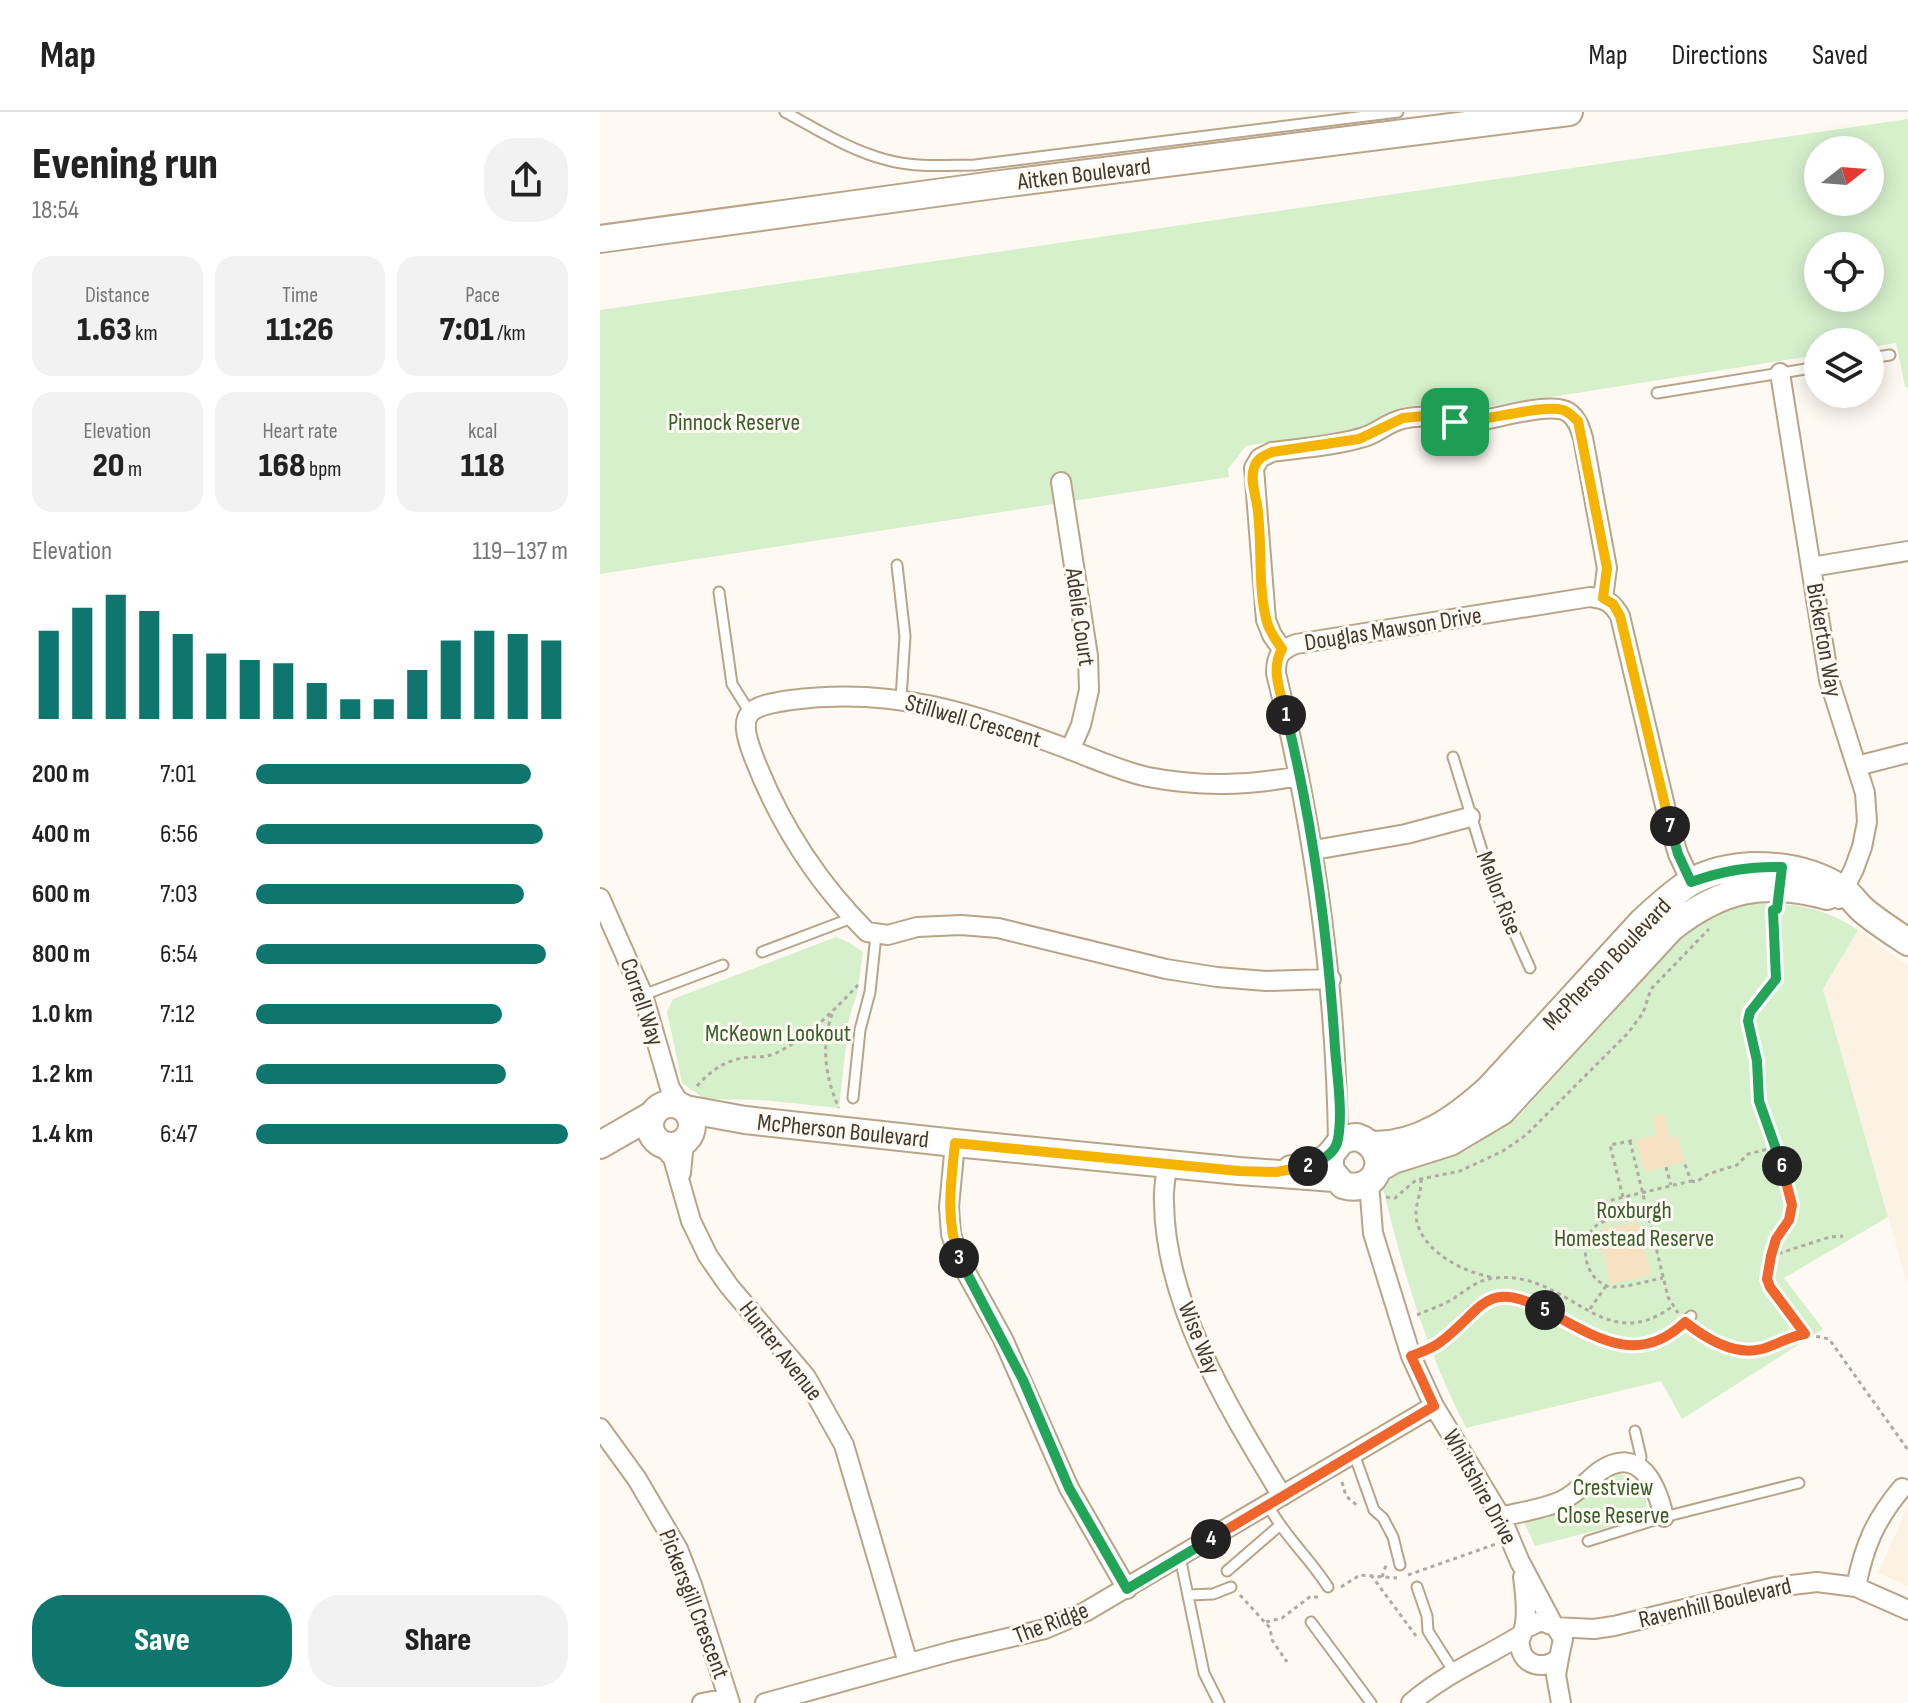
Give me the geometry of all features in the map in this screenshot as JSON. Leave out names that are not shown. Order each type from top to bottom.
[{"type":"street","name":"Aitken Boulevard","points":[[600,239],[1001,184],[1569,112]]},
{"type":"street","name":"Bickerton Way","points":[[1780,373],[1829,680],[1865,793],[1867,822],[1854,869],[1841,894]]},
{"type":"street","points":[[1282,649],[1266,620],[1254,468],[1260,458],[1272,452],[1359,439],[1403,418],[1424,416],[1475,422],[1551,408],[1566,410],[1578,421],[1583,438],[1607,568],[1603,598],[1613,604],[1620,616],[1670,827],[1691,882]]},
{"type":"street","name":"Adelie Court","points":[[1061,482],[1088,656],[1089,690],[1081,725],[1070,750]]},
{"type":"street","points":[[1811,567],[1908,551]]},
{"type":"street","name":"Douglas Mawson Drive","points":[[1355,1166],[1338,1090],[1331,979],[1314,850],[1276,673],[1276,660],[1282,649],[1296,644],[1590,597],[1603,598]]},
{"type":"street","name":"Stillwell Crescent","points":[[749,711],[763,704],[819,696],[863,695],[901,699],[948,709],[1144,776],[1180,783],[1222,786],[1299,776]]},
{"type":"street","points":[[749,711],[744,723],[746,738],[763,783],[820,879],[867,932],[876,935],[961,925],[998,928],[1166,969],[1217,977],[1266,981],[1331,979]]},
{"type":"street","points":[[1857,766],[1908,753]]},
{"type":"street","points":[[1314,850],[1406,834],[1470,817]]},
{"type":"street","name":"McPherson Boulevard","points":[[1355,1166],[1388,1146],[1412,1140],[1443,1125],[1467,1108],[1490,1088],[1642,922],[1691,882],[1721,871],[1751,866],[1810,874],[1908,942]]},
{"type":"street","name":"McPherson Boulevard","points":[[603,1144],[673,1121],[718,1124],[745,1120],[1167,1165],[1276,1172],[1310,1165],[1355,1166],[1393,1160],[1450,1142],[1502,1111],[1671,928],[1699,906],[1759,888],[1776,899],[1791,888],[1841,894]]},
{"type":"street","name":"Correll Way","points":[[600,898],[605,925],[643,995],[662,1062],[661,1089],[673,1121]]},
{"type":"street","name":"Hunter Avenue","points":[[673,1121],[680,1184],[691,1221],[708,1256],[729,1286],[806,1377],[844,1445],[908,1663]]},
{"type":"street","points":[[955,1143],[949,1207],[951,1234],[961,1263],[1003,1339],[1069,1488],[1127,1589]]},
{"type":"street","name":"Wise Way","points":[[1167,1165],[1163,1201],[1168,1247],[1182,1298],[1221,1393],[1275,1501]]},
{"type":"street","name":"Whiltshire Drive","points":[[1355,1166],[1411,1356],[1434,1406],[1501,1517],[1520,1562],[1554,1625]]},
{"type":"street","name":"The Ridge","points":[[765,1703],[1045,1629],[1085,1612],[1434,1406]]},
{"type":"street","name":"Pickersgill Crescent","points":[[600,1428],[644,1489],[678,1549],[729,1700]]},
{"type":"street","points":[[1501,1517],[1560,1501],[1612,1465],[1624,1463],[1639,1467],[1648,1475],[1656,1487],[1664,1517]]},
{"type":"street","points":[[1856,1587],[1869,1537],[1881,1512],[1902,1488]]},
{"type":"street","name":"Whiltshire Drive","points":[[1520,1562],[1525,1591],[1522,1632]]},
{"type":"street","name":"Ravenhill Boulevard","points":[[1554,1625],[1594,1629],[1614,1626],[1775,1587],[1817,1582],[1856,1587],[1908,1610]]},
{"type":"street","points":[[1411,1703],[1535,1622],[1554,1625],[1563,1639],[1556,1675],[1560,1703]]},
{"type":"street","name":"Ravenhill Boulevard","points":[[1560,1655],[1575,1643],[1614,1626]]},
{"type":"street","points":[[1522,1632],[1520,1650],[1560,1703]]},
{"type":"street","points":[[1460,1669],[1511,1659],[1547,1665],[1560,1655]]},
{"type":"street","points":[[702,1703],[729,1700]]},
{"type":"lane","points":[[785,112],[842,143],[888,161],[928,166],[975,165],[1398,112]]},
{"type":"lane","points":[[1884,356],[1890,355]]},
{"type":"lane","points":[[1657,393],[1804,369]]},
{"type":"lane","points":[[897,565],[905,636],[901,699]]},
{"type":"lane","points":[[719,592],[732,684],[749,711]]},
{"type":"lane","name":"Mellor Rise","points":[[1453,757],[1492,883],[1530,968]]},
{"type":"lane","points":[[762,952],[852,918]]},
{"type":"lane","points":[[853,1098],[860,1030],[870,992],[876,935]]},
{"type":"lane","points":[[643,995],[723,965]]},
{"type":"lane","points":[[1411,1356],[1441,1342],[1476,1307],[1492,1298],[1514,1296],[1593,1335],[1625,1347],[1662,1339],[1688,1319]]},
{"type":"lane","points":[[1635,1431],[1641,1457],[1639,1467]]},
{"type":"lane","points":[[1354,1454],[1374,1510],[1383,1518],[1393,1537],[1400,1565]]},
{"type":"lane","points":[[1588,1541],[1664,1517],[1799,1483]]},
{"type":"lane","points":[[1275,1501],[1279,1526],[1315,1566],[1328,1587]]},
{"type":"lane","points":[[1227,1571],[1279,1526]]},
{"type":"lane","points":[[1180,1557],[1204,1673],[1219,1703]]},
{"type":"lane","points":[[1189,1595],[1213,1594],[1231,1587]]},
{"type":"lane","points":[[1417,1587],[1430,1634],[1460,1669]]},
{"type":"lane","points":[[1311,1622],[1371,1703]]},
{"type":"path","points":[[1761,911],[1776,899]]},
{"type":"path","points":[[1776,899],[1776,979],[1750,1012],[1748,1021],[1757,1061],[1759,1101],[1792,1205],[1789,1220],[1776,1239],[1767,1279],[1805,1334]]},
{"type":"path","points":[[1355,1166],[1395,1198],[1416,1180],[1460,1171],[1503,1151],[1526,1135],[1628,1033],[1643,1013],[1651,989],[1714,924]]},
{"type":"path","points":[[673,1121],[709,1072],[747,1057],[766,1057],[779,1052],[810,1032],[871,971]]},
{"type":"path","points":[[834,1010],[825,1035],[825,1054],[839,1108]]},
{"type":"path","points":[[1623,1197],[1610,1145],[1636,1140]]},
{"type":"path","points":[[1630,1141],[1668,1297],[1715,1342],[1732,1348],[1758,1350],[1805,1334],[1829,1339],[1908,1450]]},
{"type":"path","points":[[1603,1202],[1696,1182],[1708,1174],[1737,1165],[1748,1154],[1776,1147]]},
{"type":"path","points":[[1684,1162],[1691,1181]]},
{"type":"path","points":[[1666,1167],[1671,1185]]},
{"type":"path","points":[[1421,1179],[1416,1219],[1425,1239],[1462,1269],[1496,1278]]},
{"type":"path","points":[[1605,1221],[1599,1223],[1588,1239],[1585,1260],[1606,1286],[1663,1278]]},
{"type":"path","points":[[1771,1256],[1830,1237],[1843,1236]]},
{"type":"path","points":[[1590,1310],[1606,1286]]},
{"type":"path","points":[[1341,1480],[1346,1496],[1366,1514]]},
{"type":"path","points":[[1266,1622],[1282,1618],[1311,1596],[1323,1599],[1331,1595],[1351,1578],[1371,1575],[1400,1578],[1511,1539]]},
{"type":"path","points":[[1382,1577],[1388,1555]]},
{"type":"path","points":[[1371,1575],[1413,1635],[1419,1638],[1430,1634]]},
{"type":"path","points":[[1231,1587],[1266,1622],[1272,1640],[1287,1662]]},
{"type":"shaded area","points":[[1858,930],[1908,966],[1908,1286],[1823,989]]},
{"type":"shaded area","points":[[1908,1506],[1908,1586],[1878,1573]]},
{"type":"green space","name":"Pinnock Reserve","points":[[1908,119],[1908,388],[1896,343],[1884,345],[1884,328],[1804,328],[1804,357],[1474,409],[1406,407],[1362,427],[1246,446],[1228,469],[1229,477],[600,574],[600,310]]},
{"type":"green space","name":"Roxburgh Homestead Reserve","points":[[1749,903],[1779,904],[1819,911],[1858,930],[1823,989],[1888,1217],[1784,1278],[1823,1329],[1682,1419],[1661,1381],[1466,1428],[1417,1311],[1383,1189],[1394,1175],[1466,1151],[1517,1118],[1685,934],[1714,916]]},
{"type":"green space","name":"McKeown Lookout","points":[[836,937],[863,952],[857,994],[849,1018],[839,1108],[761,1100],[705,1099],[682,1083],[667,1012],[673,999]]},
{"type":"green space","name":"Crestview Close Reserve","points":[[1618,1473],[1632,1480],[1643,1491],[1647,1504],[1642,1519],[1535,1546],[1524,1522],[1558,1511],[1608,1474]]},
{"type":"building","points":[[1664,1114],[1670,1138],[1678,1136],[1684,1162],[1644,1172],[1636,1140],[1656,1135],[1652,1117]]},
{"type":"building","points":[[1639,1222],[1651,1275],[1610,1284],[1597,1237],[1603,1236],[1602,1228]]},
{"type":"route","points":[[1551,408],[1566,410],[1578,421],[1607,568],[1603,598],[1613,604],[1620,616],[1678,854],[1691,882],[1721,871],[1751,866],[1782,867],[1777,909],[1773,910],[1776,979],[1755,1004],[1748,1021],[1757,1061],[1759,1101],[1792,1205],[1789,1220],[1776,1239],[1767,1279],[1805,1334],[1758,1350],[1732,1348],[1700,1334],[1685,1322],[1662,1339],[1625,1347],[1608,1342],[1514,1296],[1492,1298],[1476,1307],[1441,1342],[1411,1356],[1434,1406],[1127,1589],[1069,1488],[1023,1380],[961,1263],[951,1234],[949,1207],[955,1143],[1239,1171],[1276,1172],[1310,1165],[1330,1155],[1338,1143],[1331,979],[1314,850],[1276,673],[1276,660],[1282,649],[1266,620],[1254,468],[1260,458],[1272,452],[1359,439],[1373,435],[1403,418],[1424,416],[1455,422],[1475,422],[1551,408]]}]
